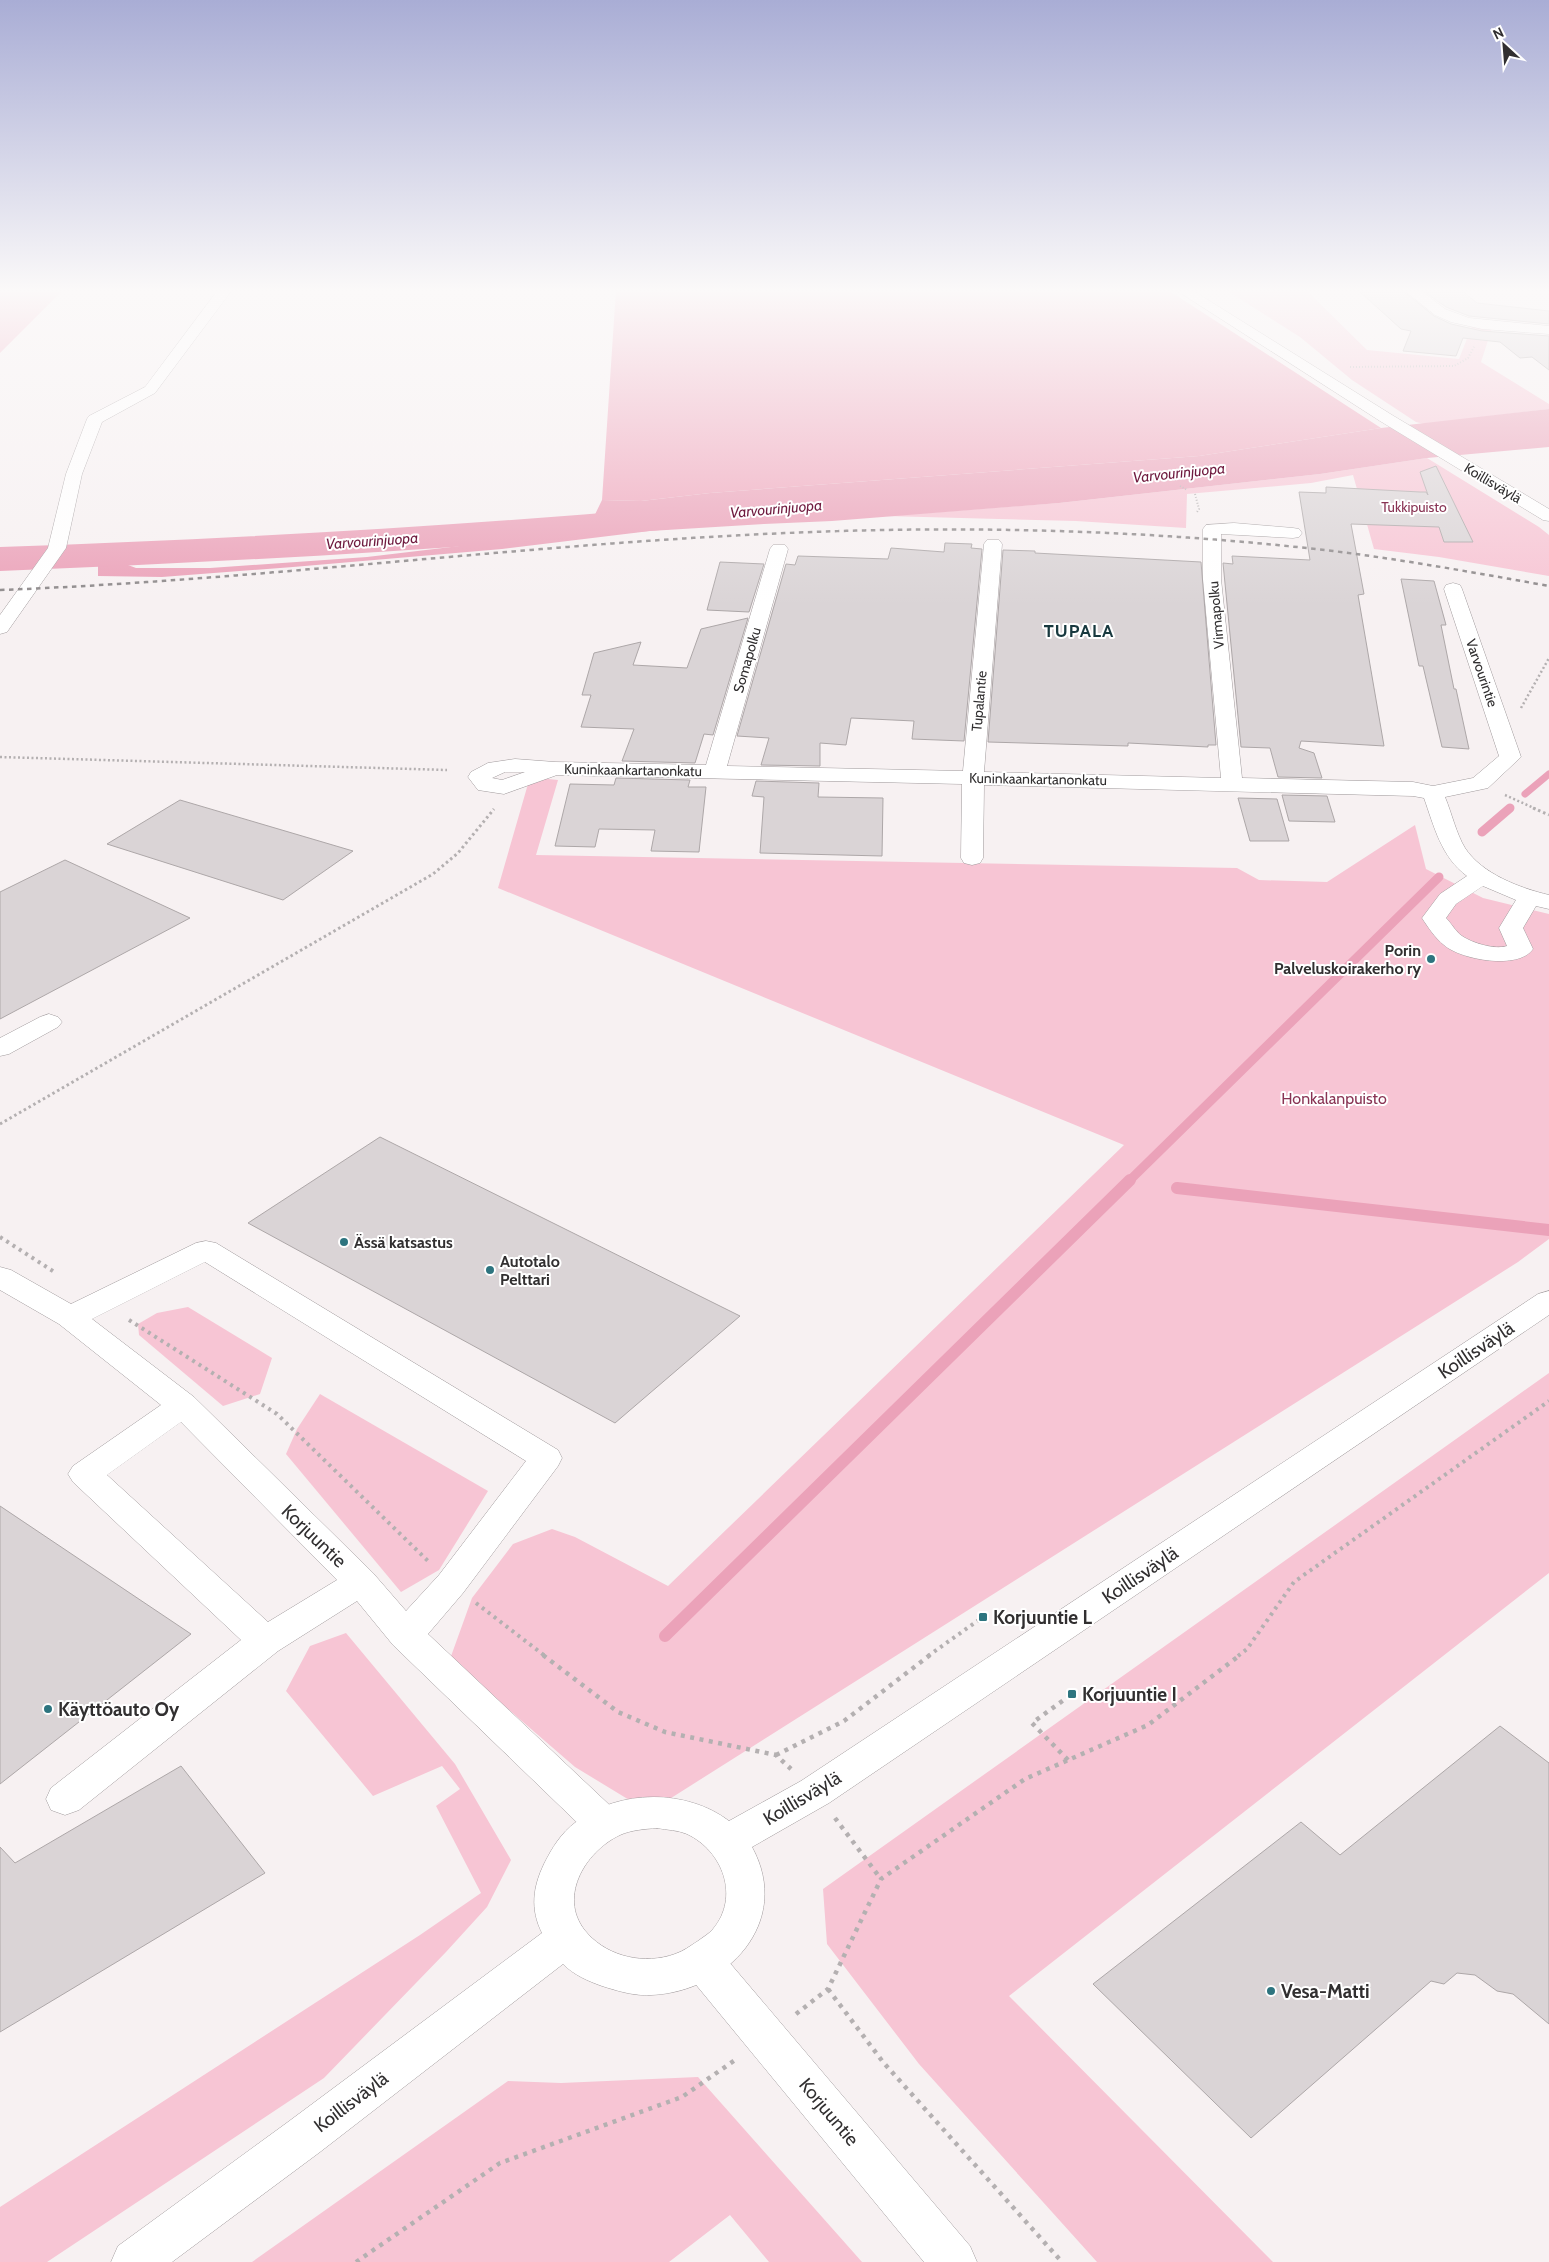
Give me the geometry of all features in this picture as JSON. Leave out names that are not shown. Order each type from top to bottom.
[{"type":"street","points":[[0,628],[57,548],[74,474],[95,420],[140,396]]},
{"type":"street","name":"Koillisväylä","points":[[1350,396],[1460,464],[1549,516]]},
{"type":"street","points":[[1195,515],[1197,522],[1212,529],[1234,528],[1293,533]]},
{"type":"street","name":"Virmapolku","points":[[1212,529],[1212,579],[1232,783]]},
{"type":"street","name":"Tupalantie","points":[[972,858],[973,777],[993,544]]},
{"type":"street","name":"Somapolku","points":[[714,771],[779,549]]},
{"type":"street","name":"Varvourintie","points":[[1454,589],[1510,757]]},
{"type":"street","name":"Kuninkaankartanonkatu","points":[[504,787],[486,785],[479,776],[490,768],[510,765],[555,768],[1232,783],[1413,789],[1433,794],[1480,783],[1510,757]]},
{"type":"street","points":[[1433,794],[1455,848],[1473,871],[1539,900],[1512,928],[1521,949],[1503,955],[1481,952],[1453,940],[1434,918],[1448,899],[1482,876]]},
{"type":"street","points":[[0,1048],[48,1022]]},
{"type":"street","points":[[70,1317],[206,1250],[546,1458],[451,1584],[406,1635]]},
{"type":"street","name":"Korjuuntie","points":[[0,1276],[70,1317],[183,1405],[361,1582],[406,1635],[604,1824]]},
{"type":"street","name":"Koillisväylä","points":[[726,1842],[815,1792],[1549,1301]]},
{"type":"street","points":[[183,1405],[85,1474],[265,1641]]},
{"type":"street","points":[[65,1799],[265,1641],[361,1582]]},
{"type":"street","points":[[657,1812],[683,1816],[707,1826],[726,1842],[741,1864],[747,1891],[742,1917],[727,1942],[703,1962],[674,1974],[643,1978],[612,1972],[585,1959],[566,1938],[555,1914],[554,1888],[563,1862],[580,1840],[604,1824],[630,1815],[657,1812]]},
{"type":"street","name":"Koillisväylä","points":[[134,2262],[296,2143],[566,1938]]},
{"type":"street","name":"Korjuuntie","points":[[703,1962],[954,2262]]},
{"type":"path","points":[[1180,486],[1187,490]]},
{"type":"path","points":[[1195,494],[1199,509],[1195,515]]},
{"type":"path","points":[[1510,757],[1519,712],[1549,658]]},
{"type":"path","points":[[0,757],[446,770]]},
{"type":"path","points":[[1480,783],[1549,815]]},
{"type":"path","points":[[0,1124],[433,874],[458,853],[495,808],[504,787]]},
{"type":"path","points":[[0,1237],[277,1414],[451,1584],[618,1712],[665,1732],[776,1755],[815,1792],[881,1880]]},
{"type":"path","points":[[356,2262],[500,2163],[682,2097],[767,2038],[828,1988],[881,1880],[1025,1779],[1148,1725],[1247,1649],[1294,1582],[1549,1401]]},
{"type":"path","points":[[776,1755],[844,1721],[949,1640],[983,1617]]},
{"type":"path","points":[[1068,1760],[1032,1723],[1072,1694]]},
{"type":"path","points":[[828,1988],[883,2062],[1062,2262]]},
{"type":"green space","points":[[1376,396],[1535,396],[1549,404],[1549,409],[1424,424],[1416,422]]},
{"type":"green space","name":"Tukkipuisto","points":[[1427,458],[1549,535],[1549,576],[1439,557],[1374,549],[1353,475],[1311,483],[1187,494],[1186,528],[1076,521],[886,516],[1059,503],[1320,474]]},
{"type":"green space","name":"Honkalanpuisto","points":[[530,777],[558,780],[536,855],[1237,868],[1259,880],[1327,882],[1415,825],[1426,869],[1483,898],[1549,914],[1549,1239],[1518,1262],[649,1812],[575,1767],[450,1659],[472,1598],[513,1544],[552,1529],[575,1537],[668,1586],[1124,1145],[498,888]]},
{"type":"green space","points":[[188,1307],[272,1358],[260,1394],[223,1406],[139,1335],[138,1324],[157,1313]]},
{"type":"green space","points":[[1549,1373],[1549,1573],[1009,1996],[1273,2262],[1097,2262],[919,2064],[827,1944],[823,1889]]},
{"type":"green space","points":[[320,1394],[488,1491],[439,1570],[401,1592],[286,1454],[297,1429]]},
{"type":"green space","points":[[346,1633],[455,1764],[511,1860],[487,1907],[324,2078],[47,2262],[0,2262],[0,2207],[420,1935],[481,1893],[436,1806],[460,1789],[442,1766],[373,1796],[286,1691],[310,1646]]},
{"type":"green space","points":[[698,2077],[862,2262],[769,2262],[730,2215],[669,2262],[252,2262],[508,2081],[561,2083]]},
{"type":"shaded area","points":[[609,396],[1331,396],[1381,428],[1199,456],[710,493],[641,501],[602,500]]},
{"type":"water","points":[[1549,409],[1549,447],[1427,458],[1320,474],[1059,503],[832,521],[650,531],[502,549],[162,577],[98,576],[98,561],[0,563],[0,554],[34,550],[100,549],[119,544],[128,545],[136,549],[128,565],[136,568],[210,568],[367,557],[587,531],[602,500],[641,501],[710,493],[1199,456],[1381,428]]},
{"type":"building","points":[[1436,466],[1473,542],[1444,542],[1439,527],[1351,524],[1364,594],[1358,595],[1384,746],[1301,741],[1299,748],[1314,753],[1322,778],[1278,777],[1270,748],[1241,747],[1223,563],[1233,564],[1232,556],[1310,560],[1299,492],[1326,493],[1326,487],[1426,492],[1428,495],[1420,472]]},
{"type":"building","points":[[945,543],[972,544],[971,548],[982,549],[964,741],[912,739],[914,721],[851,718],[846,745],[820,743],[820,766],[761,765],[769,738],[737,736],[786,564],[795,565],[798,556],[888,559],[891,548],[944,552]]},
{"type":"building","points":[[1003,550],[1201,562],[1216,745],[1208,745],[1208,747],[1128,743],[1128,746],[988,742]]},
{"type":"building","points":[[720,562],[764,564],[749,612],[707,610]]},
{"type":"building","points":[[1401,579],[1434,581],[1446,625],[1441,625],[1469,749],[1442,747],[1423,666],[1419,666]]},
{"type":"building","points":[[748,618],[713,735],[704,734],[695,763],[622,761],[634,729],[581,727],[591,695],[582,695],[594,653],[641,642],[633,665],[687,668],[701,629]]},
{"type":"building","points":[[616,778],[690,780],[688,787],[706,787],[699,852],[651,851],[655,830],[599,829],[595,847],[555,846],[570,784],[614,785]]},
{"type":"building","points":[[756,781],[819,783],[818,797],[883,798],[882,856],[760,853],[764,797],[752,796]]},
{"type":"building","points":[[1282,795],[1327,796],[1335,822],[1289,821]]},
{"type":"building","points":[[1238,798],[1277,799],[1289,841],[1250,841]]},
{"type":"building","points":[[180,800],[353,851],[283,900],[107,844]]},
{"type":"building","points":[[65,860],[190,918],[0,1019],[0,892]]},
{"type":"building","name":"Autotalo Pelttari","points":[[380,1137],[740,1316],[615,1423],[248,1223]]},
{"type":"building","name":"Käyttöauto Oy","points":[[0,1506],[191,1634],[0,1784]]},
{"type":"building","points":[[1500,1726],[1549,1763],[1549,2024],[1513,1994],[1497,1991],[1475,1975],[1457,1973],[1444,1984],[1431,1981],[1251,2138],[1093,1984],[1301,1822],[1340,1855]]},
{"type":"building","points":[[181,1766],[265,1873],[0,2032],[0,1847],[15,1863]]},
{"type":"waterway","name":"Varvourinjuopa","points":[[0,559],[251,549],[505,533],[671,518]]},
{"type":"waterway","points":[[1525,794],[1549,774]]},
{"type":"waterway","points":[[1482,832],[1510,808]]},
{"type":"waterway","points":[[1129,1181],[1439,877]]},
{"type":"waterway","points":[[665,1636],[1130,1180]]},
{"type":"waterway","points":[[1177,1188],[1549,1230]]},
{"type":"railway","points":[[0,590],[197,578],[688,538],[924,529],[1129,534],[1265,544],[1387,558],[1549,586]]},
{"type":"place","name":"Porin Palveluskoirakerho ry","points":[[1431,959]]},
{"type":"place","name":"Ässä katsastus","points":[[344,1242]]},
{"type":"place","name":"Autotalo Pelttari","points":[[490,1270]]},
{"type":"place","name":"Korjuuntie L","points":[[983,1617]]},
{"type":"place","name":"Korjuuntie I","points":[[1072,1694]]},
{"type":"place","name":"Käyttöauto Oy","points":[[48,1709]]},
{"type":"place","name":"Vesa-Matti","points":[[1271,1991]]},
{"type":"district","name":"TUPALA","points":[[1079,631]]}]
